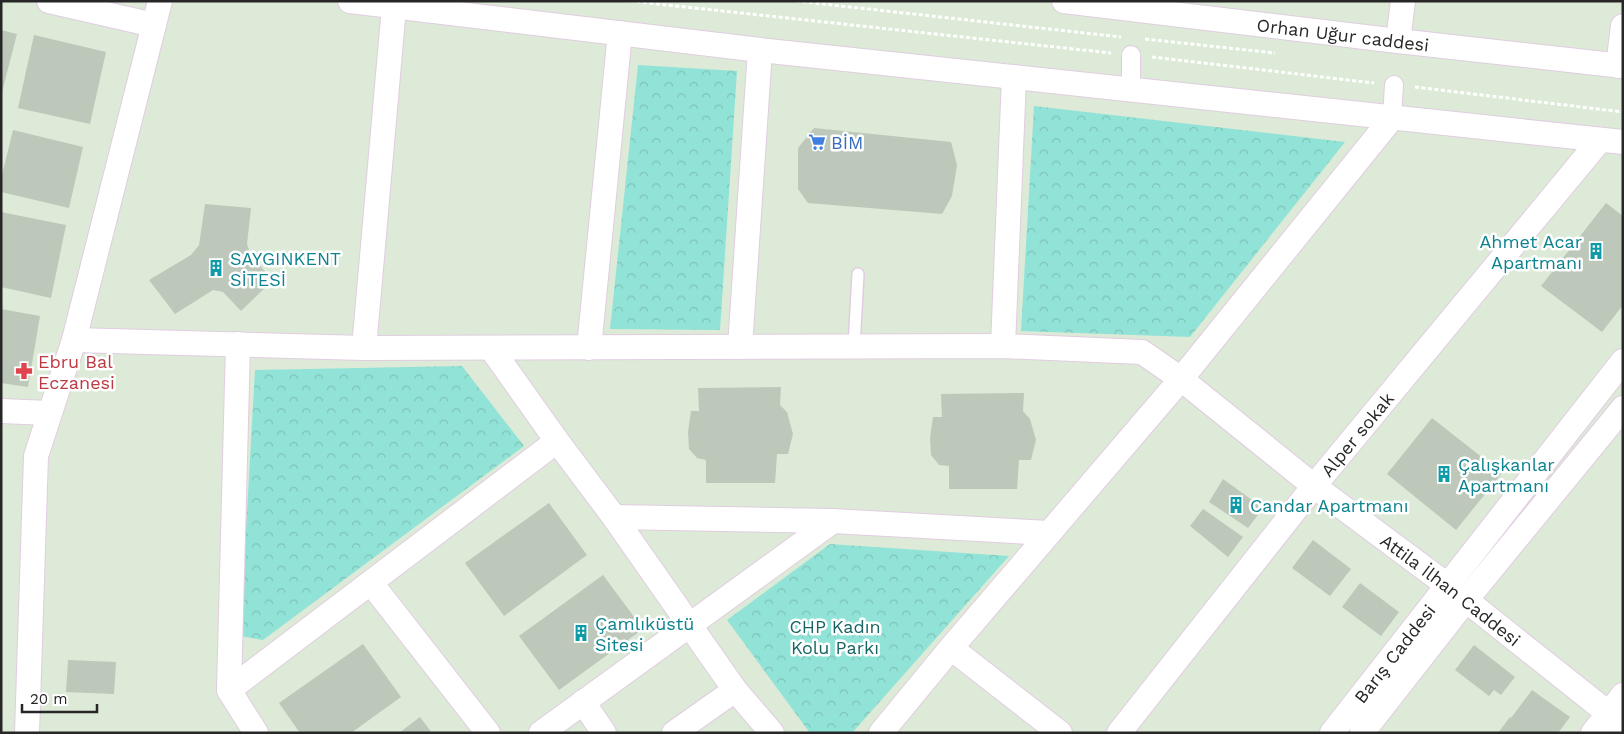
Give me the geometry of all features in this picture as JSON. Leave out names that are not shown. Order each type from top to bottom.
[{"type":"street","points":[[49,1],[154,25]]},
{"type":"street","points":[[27,733],[36,456],[74,340],[160,1]]},
{"type":"street","points":[[350,1],[760,50],[1612,141]]},
{"type":"street","name":"Orhan Uğur caddesi","points":[[1064,1],[1398,42],[1620,66]]},
{"type":"street","points":[[1398,42],[1403,1]]},
{"type":"street","points":[[364,348],[394,7]]},
{"type":"street","points":[[1620,66],[1623,26]]},
{"type":"street","points":[[589,348],[620,33]]},
{"type":"street","points":[[1130,90],[1134,46]]},
{"type":"street","points":[[740,346],[760,50]]},
{"type":"street","points":[[1003,346],[1014,77]]},
{"type":"street","points":[[881,733],[951,648],[1181,379],[1392,118],[1394,85]]},
{"type":"street","name":"Alper sokak","points":[[1119,733],[1314,486],[1612,141]]},
{"type":"street","name":"Attila İlhan Caddesi","points":[[74,340],[364,348],[1003,346],[1142,352],[1181,379],[1314,486],[1618,713]]},
{"type":"street","points":[[238,344],[229,690],[256,733]]},
{"type":"street","points":[[491,348],[557,442],[614,517],[735,690],[772,733]]},
{"type":"street","name":"Barış Caddesi","points":[[1332,733],[1623,361]]},
{"type":"street","name":"Barış Caddesi","points":[[1362,733],[1466,600],[1623,408]]},
{"type":"street","points":[[1,411],[49,413]]},
{"type":"street","points":[[229,690],[557,442]]},
{"type":"street","points":[[614,517],[833,521],[1049,533]]},
{"type":"street","points":[[541,733],[833,521]]},
{"type":"street","points":[[371,583],[488,733]]},
{"type":"street","points":[[951,648],[1060,733]]},
{"type":"street","points":[[674,733],[735,690]]},
{"type":"street","points":[[582,702],[604,733]]},
{"type":"street","points":[[1593,733],[1618,713]]},
{"type":"lane","points":[[854,346],[858,274]]},
{"type":"path","points":[[796,1],[1127,37]]},
{"type":"path","points":[[1134,46],[1276,54]]},
{"type":"green space","points":[[638,65],[737,71],[720,330],[610,329]]},
{"type":"green space","points":[[1034,106],[1345,142],[1190,337],[1021,331]]},
{"type":"green space","points":[[462,366],[524,446],[263,640],[240,636],[255,370]]},
{"type":"green space","name":"CHP Kadın Kolu Parkı","points":[[830,544],[1009,556],[852,733],[810,733],[727,620]]},
{"type":"building","points":[[1,30],[17,34],[2,92],[1,92]]},
{"type":"building","points":[[34,35],[106,52],[90,124],[18,108]]},
{"type":"building","points":[[814,128],[951,142],[957,165],[952,196],[942,214],[808,203],[798,189],[798,148]]},
{"type":"building","points":[[13,130],[83,147],[69,208],[1,192],[1,179]]},
{"type":"building","name":"Ahmet Acar Apartmanı","points":[[1606,203],[1623,216],[1623,305],[1602,332],[1541,286]]},
{"type":"building","name":"SAYGINKENT SİTESİ","points":[[205,204],[251,208],[247,244],[251,256],[273,280],[241,311],[223,292],[213,290],[175,314],[149,280],[191,255],[199,245]]},
{"type":"building","points":[[1,212],[66,225],[51,298],[1,287]]},
{"type":"building","points":[[1,309],[40,316],[28,387],[1,383]]},
{"type":"building","points":[[781,387],[780,405],[787,412],[793,434],[788,454],[777,454],[775,483],[706,483],[706,460],[697,458],[689,449],[688,432],[691,411],[699,411],[698,388]]},
{"type":"building","points":[[1024,393],[1023,411],[1030,419],[1036,440],[1031,460],[1019,460],[1017,489],[949,489],[949,466],[939,465],[931,455],[930,438],[933,417],[942,417],[941,394]]},
{"type":"building","name":"Çalışkanlar Apartmanı","points":[[1432,418],[1502,473],[1456,530],[1387,474]]},
{"type":"building","name":"Candar Apartmanı","points":[[1223,479],[1263,508],[1248,528],[1209,502]]},
{"type":"building","name":"Çamlıküstü Sitesi","points":[[549,503],[587,555],[504,616],[465,563]]},
{"type":"building","points":[[1203,509],[1243,537],[1228,557],[1190,526]]},
{"type":"building","points":[[1313,540],[1351,569],[1330,596],[1292,568]]},
{"type":"building","name":"Çamlıküstü Sitesi","points":[[603,575],[643,629],[559,690],[519,636]]},
{"type":"building","points":[[1360,583],[1399,612],[1381,636],[1342,607]]},
{"type":"building","points":[[363,644],[401,697],[351,733],[300,733],[279,703]]},
{"type":"building","points":[[1474,645],[1515,677],[1501,695],[1494,690],[1489,696],[1455,670]]},
{"type":"building","points":[[68,660],[116,662],[114,694],[66,692]]},
{"type":"building","points":[[1532,690],[1570,717],[1558,733],[1498,733],[1511,718]]},
{"type":"building","points":[[420,717],[432,733],[399,733]]},
{"type":"place","name":"BİM","points":[[817,142]]},
{"type":"place","name":"Ahmet Acar Apartmanı","points":[[1596,251]]},
{"type":"place","name":"SAYGINKENT SİTESİ","points":[[216,268]]},
{"type":"place","name":"Ebru Bal Eczanesi","points":[[24,371]]},
{"type":"place","name":"Çalışkanlar Apartmanı","points":[[1444,474]]},
{"type":"place","name":"Candar Apartmanı","points":[[1236,505]]},
{"type":"place","name":"Çamlıküstü Sitesi","points":[[581,633]]}]
